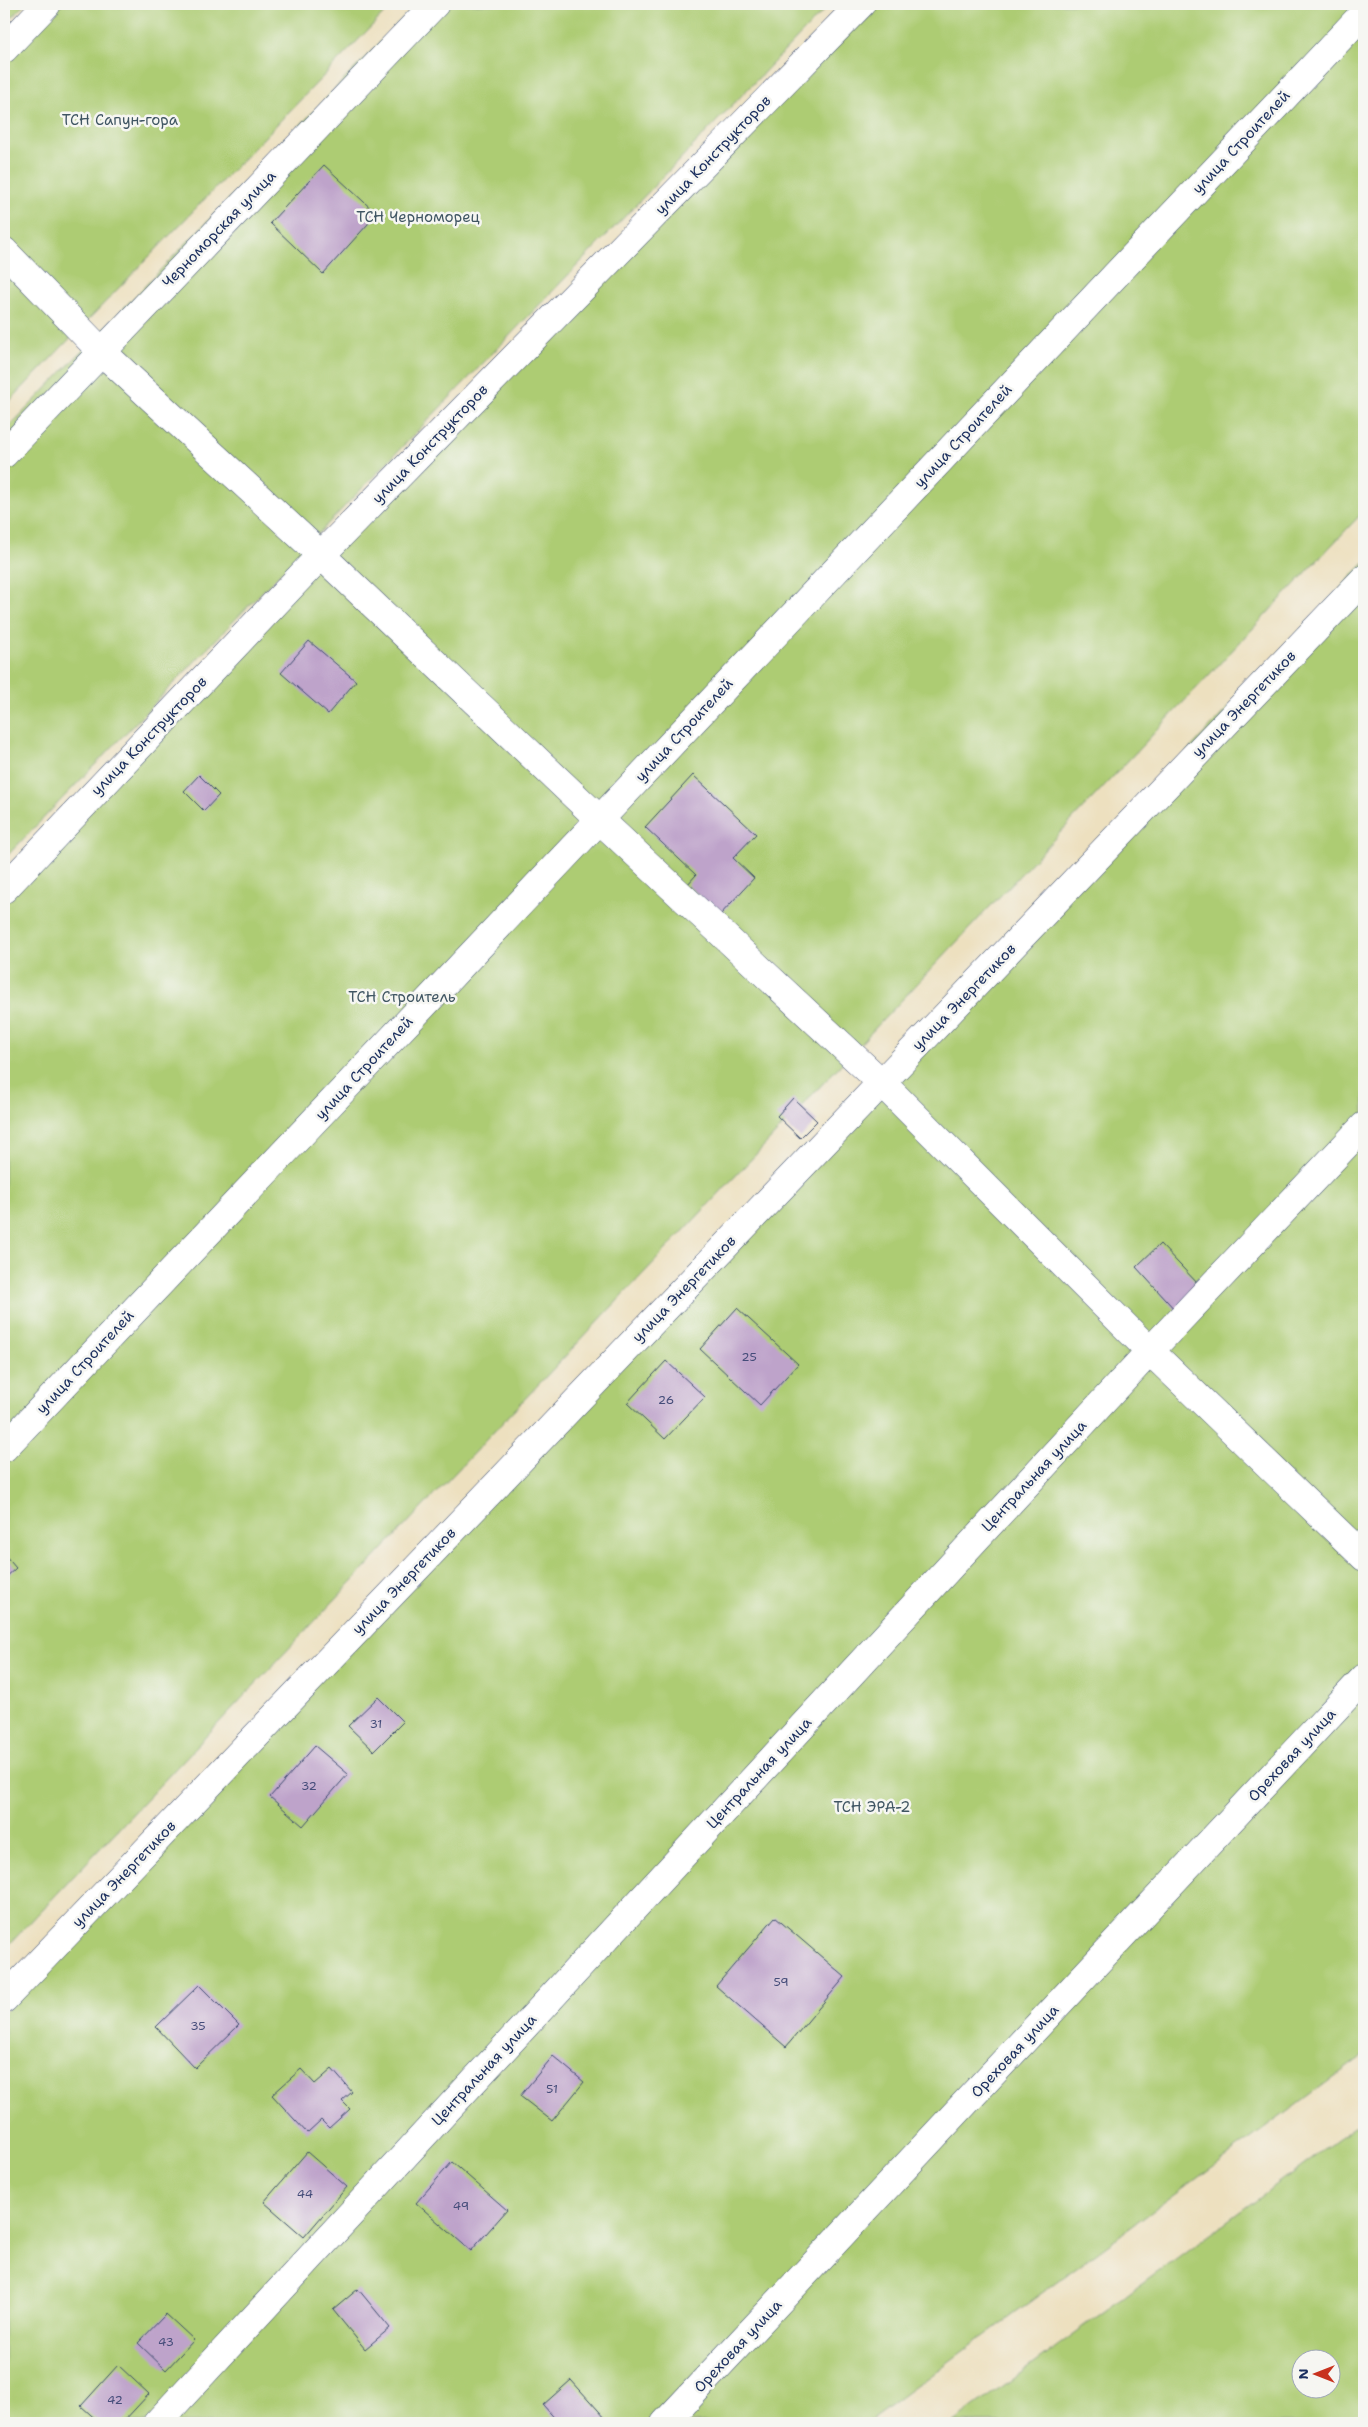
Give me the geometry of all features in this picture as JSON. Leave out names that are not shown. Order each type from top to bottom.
[{"type":"lane","points":[[4,49],[47,4]]},
{"type":"lane","name":"Черноморская улица","points":[[4,454],[435,4]]},
{"type":"lane","name":"улица Конструкторов","points":[[4,889],[322,555],[861,4]]},
{"type":"lane","name":"улица Строителей","points":[[4,1448],[1364,13]]},
{"type":"lane","points":[[4,251],[101,351],[322,555],[599,819],[882,1083],[1150,1351],[1364,1558]]},
{"type":"lane","name":"улица Энергетиков","points":[[4,1999],[1364,579]]},
{"type":"lane","name":"Центральная улица","points":[[157,2423],[1150,1351],[1364,1126]]},
{"type":"lane","name":"Ореховая улица","points":[[665,2423],[1364,1678]]},
{"type":"green space","points":[[4,4],[25,4],[4,26]]},
{"type":"green space","name":"ТСН Сапун-гора","points":[[58,4],[393,4],[4,407],[4,60]]},
{"type":"green space","name":"ТСН Черноморец","points":[[417,4],[830,4],[4,859],[4,432]]},
{"type":"green space","name":"ТСН Строитель","points":[[855,4],[1364,4],[1364,511],[4,1950],[4,882]]},
{"type":"green space","name":"ТСН ЭРА-2","points":[[1364,563],[1364,2055],[866,2423],[4,2423],[4,2013]]},
{"type":"green space","points":[[1364,2120],[1364,2423],[953,2423]]},
{"type":"building","points":[[324,165],[377,214],[323,274],[270,223]]},
{"type":"building","points":[[309,641],[356,681],[328,714],[281,673]]},
{"type":"building","points":[[199,775],[219,795],[204,811],[184,791]]},
{"type":"building","points":[[693,775],[756,834],[733,858],[754,878],[720,915],[687,885],[696,875],[645,827]]},
{"type":"building","points":[[793,1098],[817,1121],[800,1138],[777,1116]]},
{"type":"building","points":[[1160,1244],[1201,1287],[1176,1311],[1136,1267]]},
{"type":"building","points":[[737,1308],[798,1364],[760,1405],[700,1349]]},
{"type":"building","points":[[666,1361],[705,1397],[665,1439],[627,1403]]},
{"type":"building","points":[[4,1554],[16,1568],[4,1579]]},
{"type":"building","points":[[378,1697],[403,1722],[374,1751],[348,1726]]},
{"type":"building","points":[[315,1746],[348,1774],[303,1826],[270,1797]]},
{"type":"building","points":[[775,1917],[845,1977],[786,2047],[716,1986]]},
{"type":"building","points":[[199,1985],[239,2025],[195,2068],[156,2027]]},
{"type":"building","points":[[553,2056],[584,2082],[552,2121],[520,2096]]},
{"type":"building","points":[[301,2069],[315,2084],[332,2069],[352,2092],[342,2101],[350,2109],[329,2128],[321,2120],[307,2133],[272,2095]]},
{"type":"building","points":[[307,2152],[347,2187],[304,2237],[264,2202]]},
{"type":"building","points":[[452,2162],[507,2210],[471,2251],[416,2203]]},
{"type":"building","points":[[358,2289],[390,2328],[365,2349],[333,2310]]},
{"type":"building","points":[[166,2314],[194,2340],[166,2370],[138,2343]]},
{"type":"building","points":[[118,2365],[149,2394],[122,2423],[100,2423],[81,2406]]},
{"type":"building","points":[[571,2380],[607,2420],[603,2423],[559,2423],[543,2405]]}]
